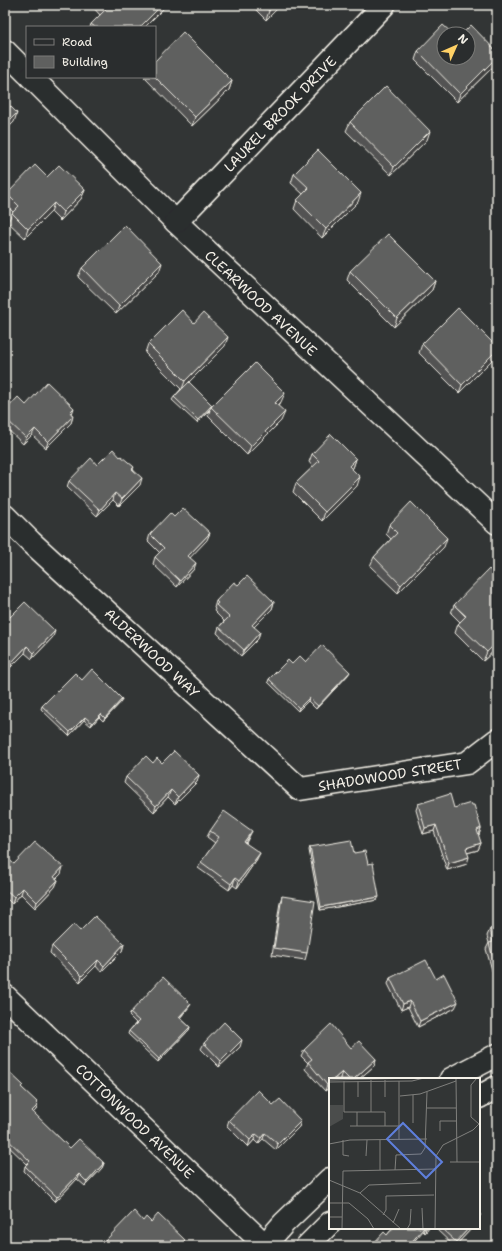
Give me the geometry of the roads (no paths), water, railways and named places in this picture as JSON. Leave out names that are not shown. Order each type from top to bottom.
[{"type":"street","name":"LAUREL BROOK DRIVE","points":[[176,222],[384,5]]},
{"type":"street","points":[[5,51],[26,72]]},
{"type":"street","name":"CLEARWOOD AVENUE","points":[[32,78],[176,222],[497,523]]},
{"type":"street","name":"ALDERWOOD WAY","points":[[5,516],[37,548],[300,789]]},
{"type":"street","name":"SHADOWOOD STREET","points":[[300,789],[467,763],[497,740]]},
{"type":"street","name":"COTTONWOOD AVENUE","points":[[5,996],[265,1246]]},
{"type":"street","points":[[453,1078],[497,1055]]},
{"type":"street","points":[[480,1096],[497,1087]]},
{"type":"street","points":[[265,1246],[284,1223],[329,1180]]},
{"type":"street","points":[[307,1246],[329,1224]]}]
